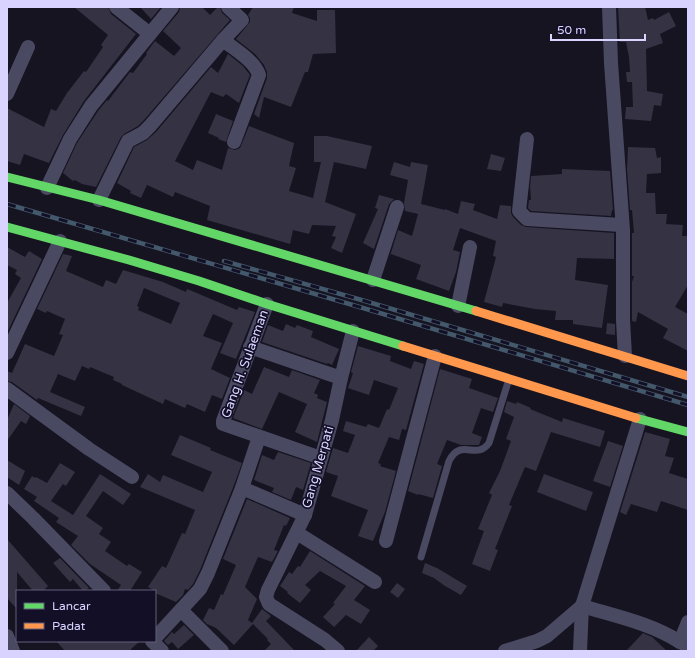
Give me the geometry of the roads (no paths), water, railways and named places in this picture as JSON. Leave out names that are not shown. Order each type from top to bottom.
[{"type":"main road","points":[[7,177],[99,200],[374,280],[688,376]]},
{"type":"main road","points":[[7,227],[199,281],[354,331],[640,419],[688,432]]},
{"type":"street","points":[[116,7],[150,34]]},
{"type":"street","points":[[47,188],[70,139],[91,106],[172,7]]},
{"type":"street","points":[[99,200],[128,140],[143,132],[158,117],[223,40],[242,20],[228,7]]},
{"type":"street","points":[[609,7],[621,225],[623,230],[623,320],[625,356]]},
{"type":"street","points":[[223,40],[257,68],[259,75],[234,142]]},
{"type":"street","points":[[7,94],[28,47]]},
{"type":"street","points":[[527,139],[518,211],[527,219],[621,225]]},
{"type":"street","points":[[374,280],[397,207]]},
{"type":"street","points":[[7,353],[60,241]]},
{"type":"street","points":[[458,306],[470,247]]},
{"type":"street","name":"Gang H. Sulaeman","points":[[259,437],[223,424],[223,421],[267,304]]},
{"type":"street","name":"Gang Merpati","points":[[338,651],[325,640],[269,604],[266,597],[268,590],[305,515],[332,420],[341,378],[354,331]]},
{"type":"street","points":[[250,347],[341,378]]},
{"type":"street","points":[[386,541],[435,356]]},
{"type":"street","points":[[7,389],[89,449],[132,477]]},
{"type":"street","points":[[580,651],[582,606],[640,419]]},
{"type":"street","points":[[156,637],[200,589],[208,573],[242,488],[259,437],[321,458]]},
{"type":"street","points":[[242,488],[305,515]]},
{"type":"street","points":[[7,493],[103,590]]},
{"type":"street","points":[[297,533],[376,582]]},
{"type":"street","points":[[582,606],[653,627],[684,644],[688,622]]},
{"type":"street","points":[[505,651],[537,641],[547,636],[582,606]]},
{"type":"street","points":[[181,610],[222,651]]},
{"type":"street","points":[[7,636],[13,651]]},
{"type":"street","points":[[153,642],[162,651]]},
{"type":"lane","points":[[421,557],[449,461],[456,451],[481,451],[486,448],[489,443],[509,378]]},
{"type":"railway","points":[[7,204],[688,405]]},
{"type":"railway","points":[[224,261],[365,301],[688,397]]}]
